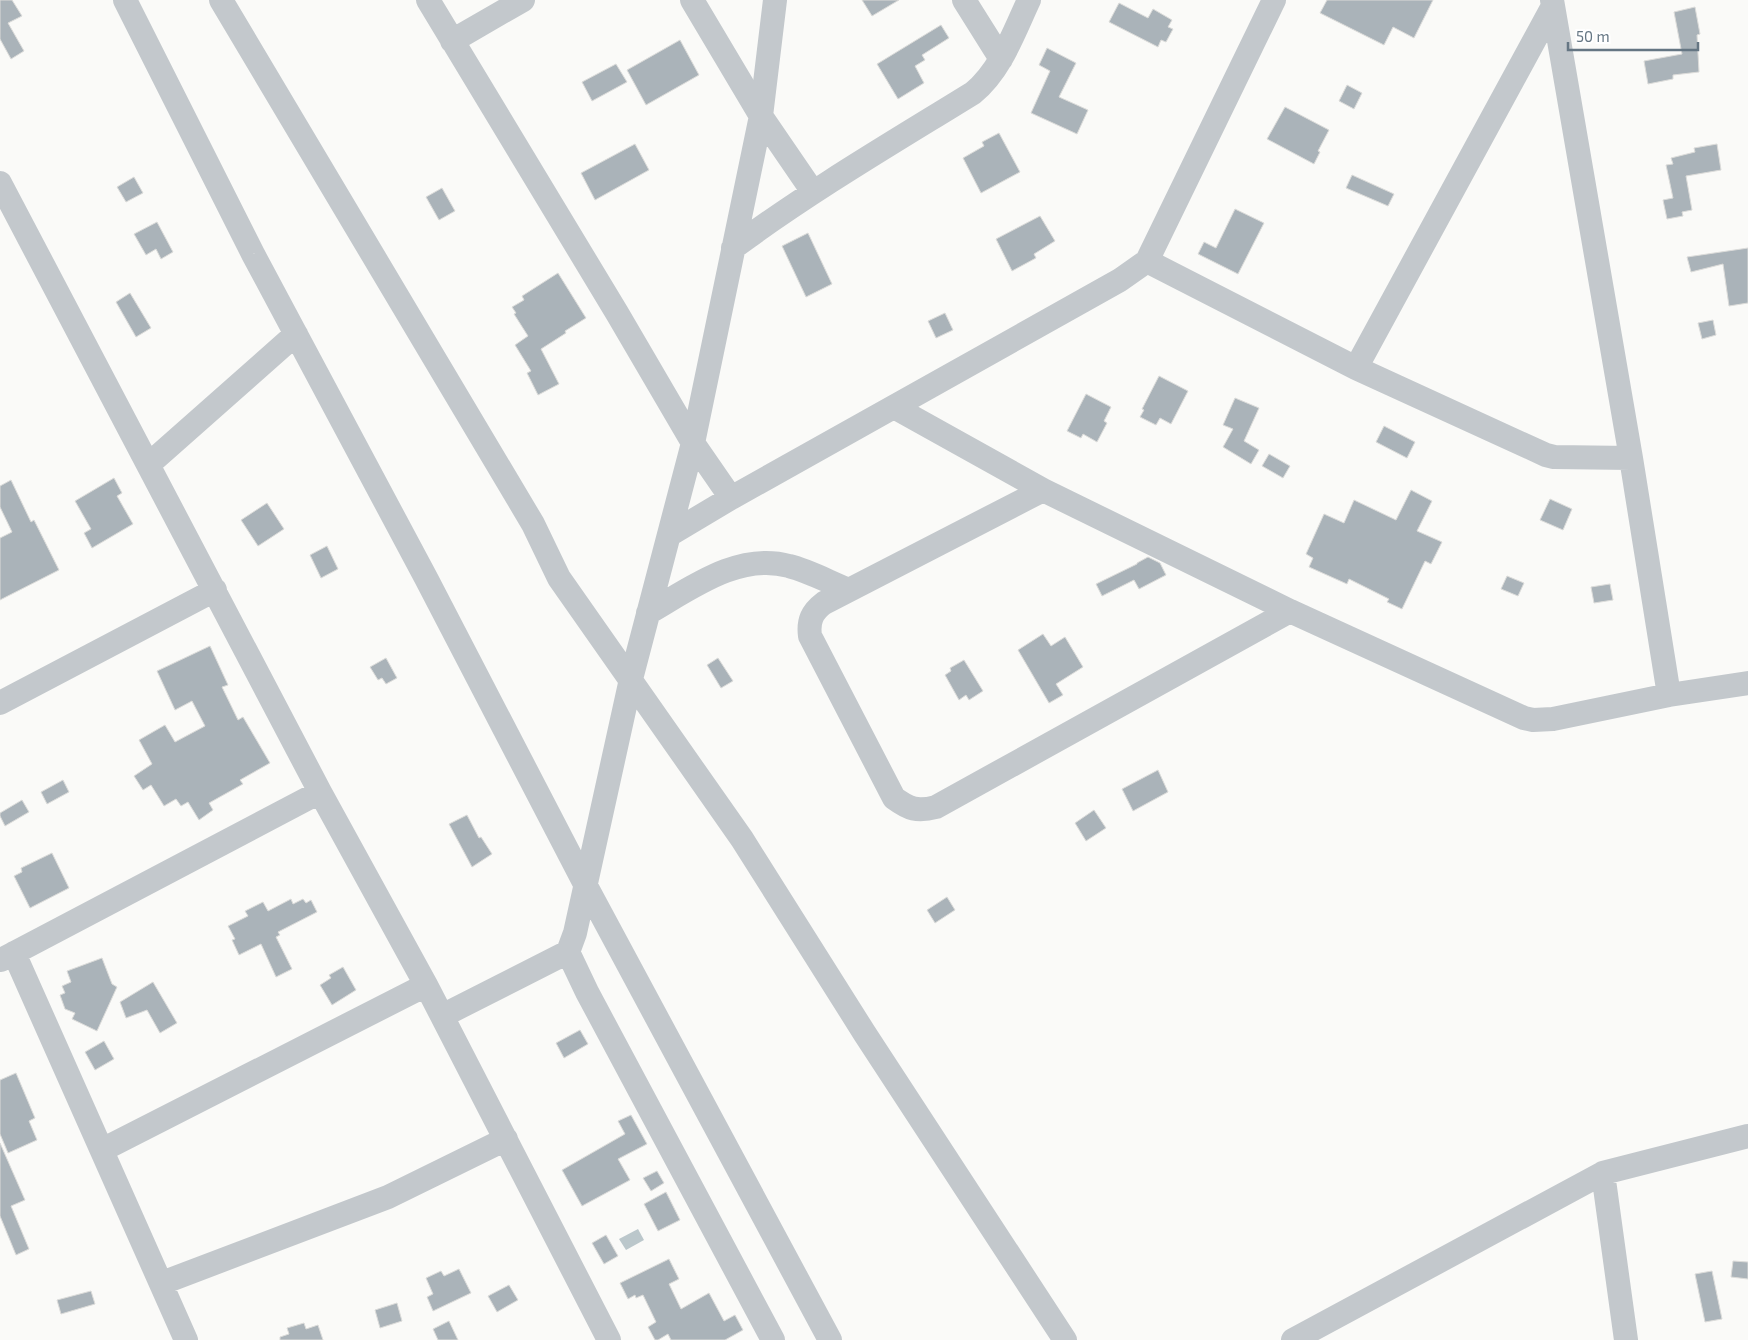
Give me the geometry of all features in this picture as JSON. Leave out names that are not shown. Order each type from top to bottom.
[{"type":"street","points":[[125,0],[253,254],[586,886],[830,1340]]},
{"type":"street","points":[[221,0],[523,508],[559,578],[742,839],[865,1034],[1064,1340]]},
{"type":"street","points":[[428,0],[617,313],[693,443],[730,498]]},
{"type":"street","points":[[452,41],[523,0]]},
{"type":"street","points":[[692,0],[762,116],[814,192]]},
{"type":"street","points":[[442,1016],[568,952],[576,933],[631,680],[693,443],[762,116],[775,0]]},
{"type":"street","points":[[964,0],[1001,60]]},
{"type":"street","points":[[733,248],[814,192],[973,93],[1001,60],[1029,0]]},
{"type":"street","points":[[669,535],[730,498],[1120,280],[1147,261],[1274,0]]},
{"type":"street","points":[[1356,368],[1552,3]]},
{"type":"street","points":[[1552,3],[1631,458],[1668,695]]},
{"type":"street","points":[[0,183],[320,792],[426,985],[609,1340]]},
{"type":"street","points":[[1147,261],[1356,368],[1550,456],[1631,458]]},
{"type":"street","points":[[148,465],[296,334]]},
{"type":"street","points":[[894,407],[1043,490],[1290,611],[1514,715],[1533,720],[1553,719],[1668,695],[1748,683]]},
{"type":"street","points":[[1043,490],[824,603],[816,609],[811,617],[810,636],[894,798],[903,805],[913,809],[924,810],[944,802],[1290,611]]},
{"type":"street","points":[[648,613],[728,570],[752,564],[790,566],[849,590]]},
{"type":"street","points":[[3,693],[215,590]]},
{"type":"street","points":[[186,1340],[102,1150],[7,957],[320,792]]},
{"type":"street","points":[[568,952],[587,992],[773,1340]]},
{"type":"street","points":[[102,1150],[426,985]]},
{"type":"street","points":[[1293,1340],[1603,1173],[1748,1136]]},
{"type":"street","points":[[162,1283],[388,1197],[506,1139]]},
{"type":"street","points":[[1603,1173],[1626,1340]]},
{"type":"shaded area","points":[[638,1229],[644,1240],[626,1250],[619,1239]]},
{"type":"building","points":[[0,0],[12,0],[22,16],[8,23],[24,51],[11,59],[0,39]]},
{"type":"building","points":[[862,0],[899,0],[872,16]]},
{"type":"building","points":[[1327,0],[1433,0],[1414,38],[1393,27],[1384,45],[1320,13]]},
{"type":"building","points":[[1119,3],[1148,18],[1153,9],[1172,20],[1168,27],[1173,29],[1166,42],[1161,40],[1158,47],[1109,22]]},
{"type":"building","points":[[1695,7],[1700,34],[1697,35],[1699,72],[1673,75],[1673,79],[1648,84],[1644,61],[1682,54],[1674,12]]},
{"type":"building","points":[[941,25],[949,38],[922,55],[925,60],[915,66],[924,83],[898,99],[877,64]]},
{"type":"building","points":[[680,40],[699,75],[646,105],[627,70]]},
{"type":"building","points":[[1047,48],[1076,63],[1059,97],[1088,110],[1077,134],[1031,113],[1050,71],[1039,65]]},
{"type":"building","points":[[616,64],[627,82],[592,101],[582,82]]},
{"type":"building","points":[[1347,85],[1362,93],[1354,109],[1339,101]]},
{"type":"building","points":[[1285,107],[1329,130],[1318,151],[1320,152],[1314,164],[1267,139]]},
{"type":"building","points":[[999,133],[1020,172],[981,193],[963,158],[984,146],[982,142]]},
{"type":"building","points":[[635,144],[649,170],[595,200],[581,173]]},
{"type":"building","points":[[1717,144],[1721,170],[1686,176],[1692,210],[1682,212],[1683,216],[1667,219],[1663,200],[1673,198],[1666,165],[1673,164],[1671,158],[1695,152],[1694,148]]},
{"type":"building","points":[[1352,175],[1394,194],[1388,206],[1346,188]]},
{"type":"building","points":[[134,177],[143,193],[126,202],[117,187]]},
{"type":"building","points":[[442,188],[455,211],[439,220],[426,197]]},
{"type":"building","points":[[1235,209],[1264,223],[1238,274],[1198,254],[1204,242],[1216,248]]},
{"type":"building","points":[[1040,216],[1055,241],[1034,254],[1036,258],[1012,271],[996,239]]},
{"type":"building","points":[[157,222],[173,252],[161,259],[156,249],[146,255],[134,234]]},
{"type":"building","points":[[808,233],[832,284],[806,297],[782,246]]},
{"type":"building","points":[[1748,248],[1748,303],[1729,306],[1723,264],[1691,272],[1687,257]]},
{"type":"building","points":[[558,273],[586,318],[541,349],[559,384],[538,395],[527,373],[531,371],[515,345],[528,336],[514,314],[516,313],[512,307],[524,300],[522,296]]},
{"type":"building","points":[[130,293],[151,328],[136,337],[116,302]]},
{"type":"building","points":[[945,313],[953,330],[936,338],[928,321]]},
{"type":"building","points":[[1713,320],[1716,335],[1702,339],[1698,323]]},
{"type":"building","points":[[1159,376],[1188,391],[1171,424],[1160,418],[1156,425],[1140,417],[1144,410],[1142,409]]},
{"type":"building","points":[[1086,394],[1111,407],[1104,421],[1107,423],[1097,442],[1083,434],[1081,438],[1067,431]]},
{"type":"building","points":[[1235,398],[1259,408],[1244,441],[1259,450],[1251,464],[1223,447],[1233,429],[1223,425]]},
{"type":"building","points":[[1384,426],[1415,442],[1407,458],[1376,442]]},
{"type":"building","points":[[1269,454],[1290,466],[1283,478],[1262,466]]},
{"type":"building","points":[[114,478],[122,493],[117,496],[133,524],[92,548],[84,533],[91,529],[75,501]]},
{"type":"building","points":[[11,480],[31,522],[34,520],[59,570],[0,600],[0,538],[12,532],[0,507],[0,486]]},
{"type":"building","points":[[1411,490],[1432,501],[1417,531],[1442,542],[1431,564],[1425,561],[1402,609],[1387,602],[1389,599],[1349,579],[1347,584],[1309,567],[1313,558],[1306,554],[1324,514],[1344,523],[1354,500],[1396,520]]},
{"type":"building","points":[[1550,499],[1572,509],[1563,530],[1540,520]]},
{"type":"building","points":[[267,503],[284,529],[258,546],[241,520]]},
{"type":"building","points":[[327,546],[338,569],[321,578],[310,555]]},
{"type":"building","points":[[1148,557],[1160,563],[1166,575],[1139,589],[1134,580],[1102,596],[1096,584]]},
{"type":"building","points":[[1507,576],[1524,583],[1518,596],[1501,589]]},
{"type":"building","points":[[1610,584],[1613,600],[1594,603],[1591,587]]},
{"type":"building","points":[[1043,634],[1051,646],[1065,637],[1083,667],[1056,684],[1063,695],[1049,703],[1018,650]]},
{"type":"building","points":[[210,646],[228,685],[222,687],[238,720],[243,717],[270,763],[240,780],[243,784],[209,803],[213,810],[199,820],[188,802],[181,806],[176,799],[164,806],[151,785],[143,790],[134,776],[152,764],[139,740],[165,725],[175,742],[205,726],[192,701],[175,710],[157,671]]},
{"type":"building","points":[[386,658],[397,678],[386,684],[382,678],[378,680],[370,667]]},
{"type":"building","points":[[718,658],[733,681],[721,688],[707,665]]},
{"type":"building","points":[[964,660],[983,691],[969,700],[966,695],[959,700],[945,675],[951,671],[950,668]]},
{"type":"building","points":[[1158,770],[1168,792],[1133,811],[1122,789]]},
{"type":"building","points":[[63,780],[69,792],[47,804],[41,792]]},
{"type":"building","points":[[22,800],[29,812],[5,826],[0,813]]},
{"type":"building","points":[[1094,810],[1106,828],[1086,841],[1075,823]]},
{"type":"building","points":[[467,815],[479,838],[481,837],[492,854],[472,867],[449,824]]},
{"type":"building","points":[[52,853],[69,888],[30,908],[14,876],[22,872],[21,868]]},
{"type":"building","points":[[947,897],[955,910],[935,923],[927,910]]},
{"type":"building","points":[[291,899],[293,904],[303,899],[306,903],[311,900],[317,912],[278,932],[280,935],[276,937],[292,969],[276,977],[261,944],[239,955],[232,940],[235,939],[228,926],[248,916],[245,911],[263,902],[268,911]]},
{"type":"building","points":[[102,958],[112,984],[117,987],[97,1031],[72,1019],[75,1013],[65,1009],[60,995],[65,993],[62,986],[71,982],[67,971]]},
{"type":"building","points":[[343,967],[356,990],[332,1005],[320,985],[331,978],[329,975]]},
{"type":"building","points":[[153,982],[177,1023],[160,1033],[147,1010],[126,1018],[120,1002]]},
{"type":"building","points":[[580,1030],[588,1044],[564,1058],[556,1043]]},
{"type":"building","points":[[104,1041],[114,1059],[95,1070],[85,1052]]},
{"type":"building","points":[[16,1073],[35,1118],[29,1121],[37,1140],[8,1153],[0,1134],[0,1080]]},
{"type":"building","points":[[631,1115],[647,1144],[618,1159],[630,1180],[582,1206],[562,1170],[625,1134],[618,1121]]},
{"type":"building","points":[[0,1143],[25,1200],[11,1206],[29,1249],[16,1255],[0,1216]]},
{"type":"building","points":[[657,1171],[664,1183],[651,1191],[643,1178]]},
{"type":"building","points":[[666,1192],[680,1220],[658,1231],[644,1204]]},
{"type":"building","points":[[606,1235],[618,1256],[604,1264],[592,1243]]},
{"type":"building","points":[[669,1259],[679,1279],[669,1284],[681,1309],[709,1293],[724,1321],[735,1315],[743,1330],[725,1340],[671,1340],[668,1334],[655,1340],[648,1327],[656,1322],[643,1295],[636,1298],[635,1295],[628,1299],[620,1283]]},
{"type":"building","points":[[1733,1261],[1748,1262],[1748,1279],[1731,1277]]},
{"type":"building","points":[[459,1269],[471,1293],[433,1311],[427,1297],[433,1294],[426,1278],[441,1271],[444,1276]]},
{"type":"building","points":[[1712,1271],[1722,1319],[1705,1322],[1695,1274]]},
{"type":"building","points":[[509,1285],[518,1300],[497,1312],[488,1296]]},
{"type":"building","points":[[91,1291],[95,1304],[61,1314],[57,1300]]},
{"type":"building","points":[[397,1303],[402,1321],[380,1328],[375,1310]]},
{"type":"building","points":[[449,1321],[458,1340],[438,1340],[433,1329]]},
{"type":"building","points":[[304,1323],[306,1329],[318,1325],[323,1340],[280,1340],[280,1337],[289,1334],[287,1328]]}]
